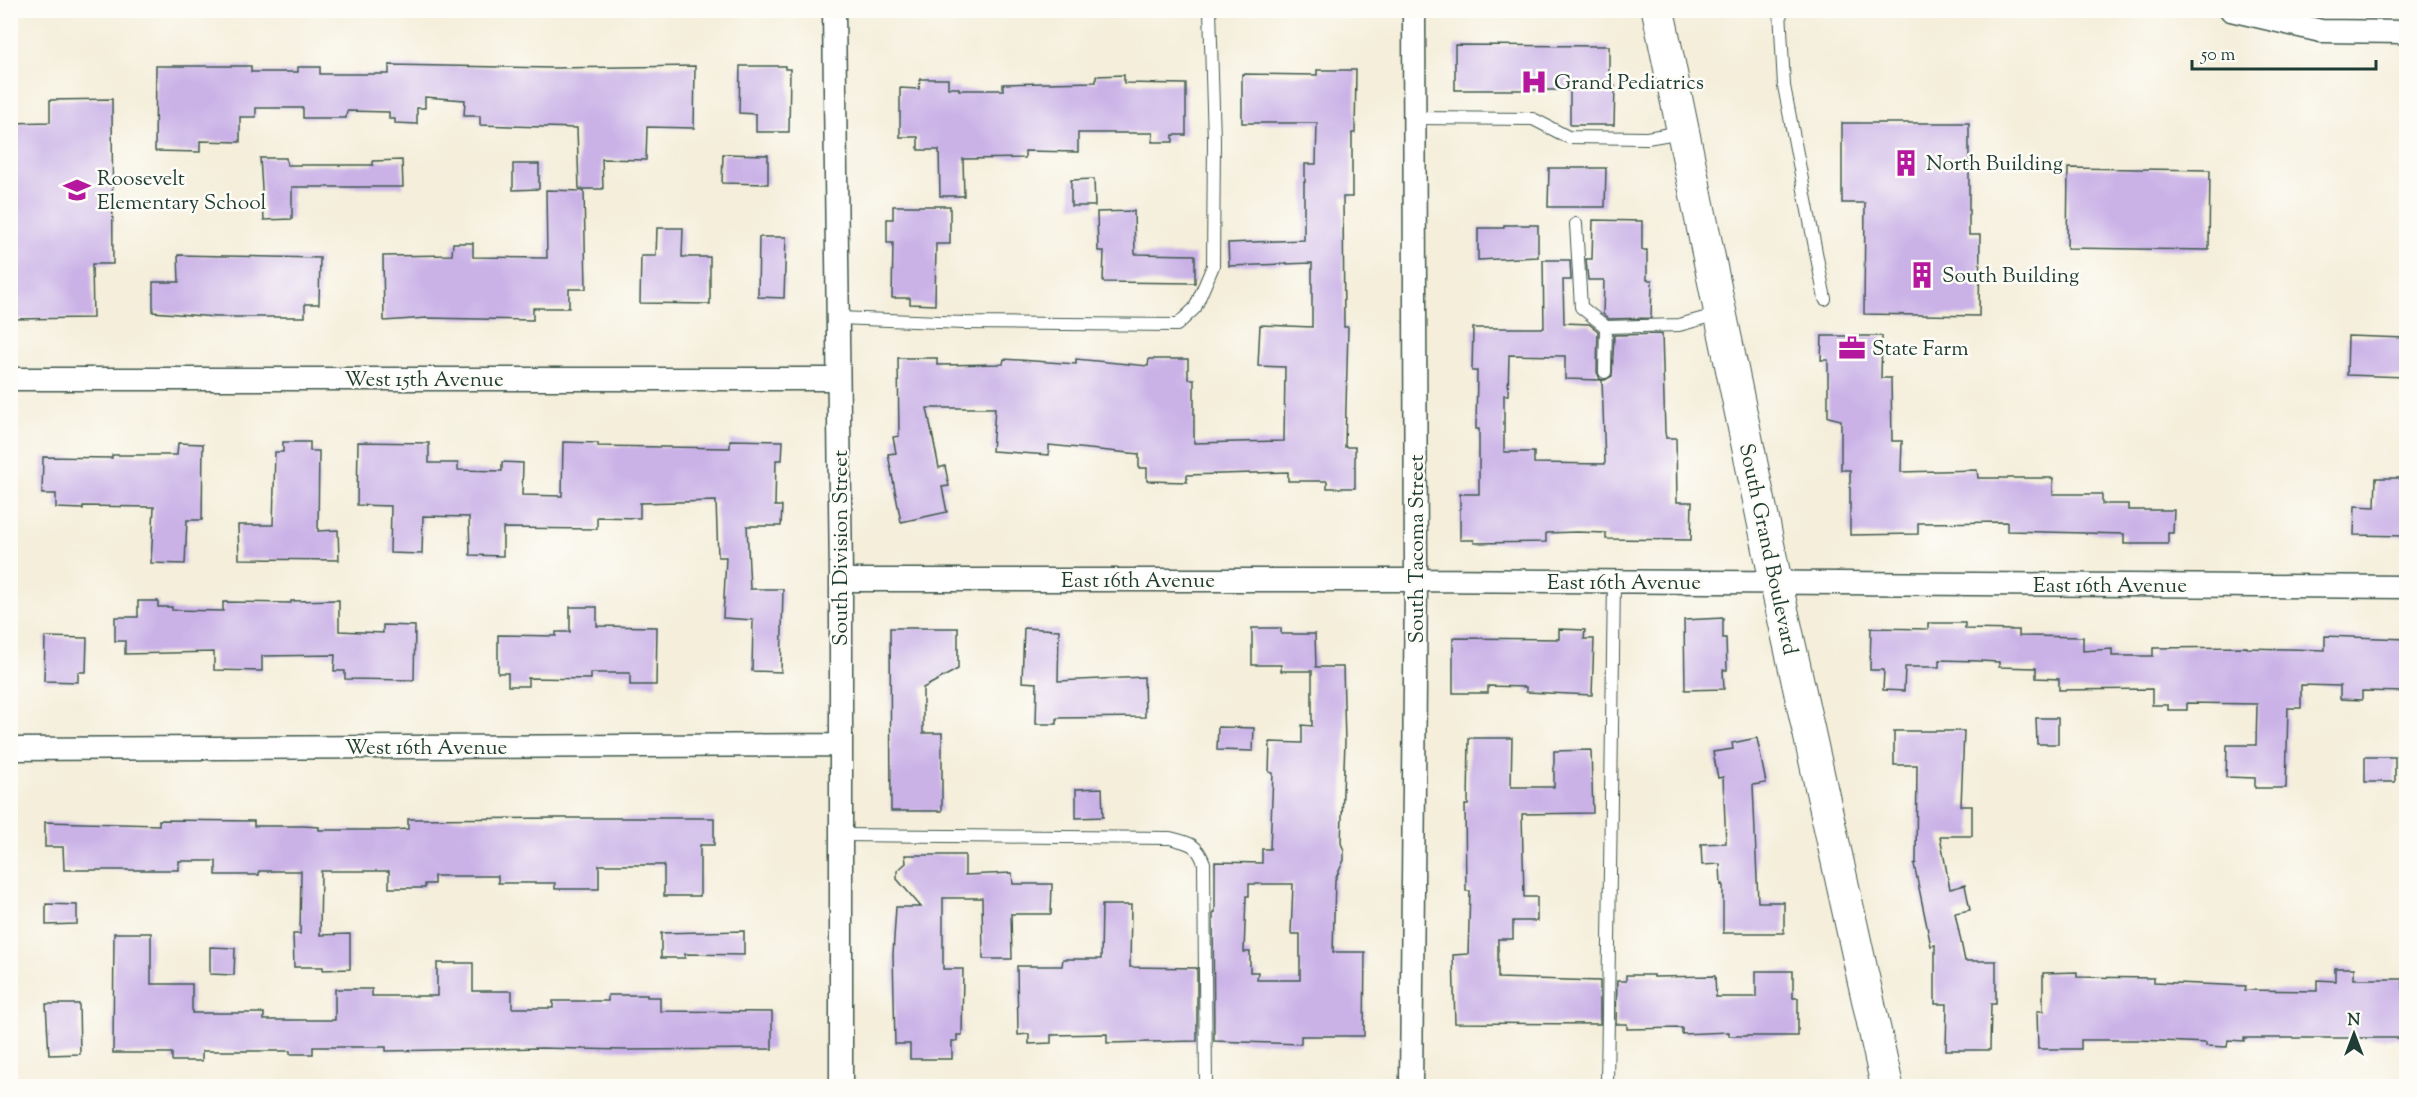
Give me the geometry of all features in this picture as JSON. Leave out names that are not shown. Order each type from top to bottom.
[{"type":"main road","name":"South Grand Boulevard","points":[[1658,10],[1776,583],[1887,1086]]},
{"type":"street","name":"South Division Street","points":[[834,10],[841,580],[841,1086]]},
{"type":"street","name":"South Tacoma Street","points":[[1411,1086],[1416,580],[1414,10]]},
{"type":"street","points":[[2231,10],[2321,31],[2406,32]]},
{"type":"street","name":"West 15th Avenue","points":[[10,379],[838,379]]},
{"type":"street","name":"East 16th Avenue","points":[[841,580],[1416,580],[2406,587]]},
{"type":"street","name":"West 16th Avenue","points":[[10,749],[841,745]]},
{"type":"lane","points":[[838,318],[964,323],[1177,325],[1195,308],[1213,266],[1214,140],[1210,10]]},
{"type":"lane","points":[[1780,10],[1784,86],[1825,299]]},
{"type":"lane","points":[[1415,118],[1533,119],[1568,137],[1647,138],[1683,132]]},
{"type":"lane","points":[[1576,224],[1581,307],[1606,327],[1679,325],[1720,314]]},
{"type":"lane","points":[[1605,372],[1606,327]]},
{"type":"lane","points":[[1607,1086],[1614,582]]},
{"type":"lane","points":[[841,835],[1170,838],[1188,842],[1199,850],[1204,863],[1206,1086]]},
{"type":"building","name":"Grand Pediatrics","points":[[1455,45],[1609,46],[1609,77],[1615,86],[1614,125],[1570,125],[1570,90],[1455,90]]},
{"type":"building","points":[[389,65],[552,68],[695,66],[694,128],[647,127],[646,160],[602,159],[603,189],[579,189],[577,128],[480,125],[480,116],[464,116],[465,100],[425,97],[425,108],[417,108],[417,124],[395,123],[395,119],[389,119],[389,112],[347,111],[346,118],[303,118],[303,108],[256,108],[256,117],[240,117],[240,142],[200,141],[200,152],[155,151],[156,66],[251,66],[251,72],[298,72],[298,67],[320,67],[320,74],[389,74]]},
{"type":"building","points":[[740,66],[785,66],[785,69],[790,69],[789,132],[756,132],[756,114],[739,113]]},
{"type":"building","points":[[1317,70],[1356,70],[1355,133],[1352,133],[1352,197],[1343,197],[1344,327],[1348,327],[1345,447],[1355,447],[1355,488],[1327,488],[1327,481],[1288,481],[1288,472],[1187,475],[1187,482],[1147,481],[1147,468],[1139,468],[1139,454],[1049,445],[1049,455],[992,451],[995,408],[927,408],[939,468],[945,466],[949,486],[942,487],[947,512],[901,522],[888,454],[896,453],[893,437],[899,436],[898,358],[937,358],[937,365],[1003,364],[1004,359],[1076,364],[1076,359],[1148,366],[1149,359],[1188,359],[1188,379],[1194,379],[1194,443],[1284,441],[1285,367],[1258,366],[1260,325],[1312,327],[1312,263],[1229,266],[1228,243],[1304,240],[1305,164],[1316,164],[1317,123],[1242,123],[1242,74],[1317,75]]},
{"type":"building","points":[[1124,75],[1124,83],[1186,84],[1186,135],[1173,135],[1173,142],[1152,142],[1153,133],[1078,133],[1078,152],[1025,151],[1025,158],[963,159],[964,196],[940,196],[939,150],[918,150],[918,137],[900,137],[900,88],[919,89],[920,79],[948,79],[948,88],[959,88],[959,90],[1003,90],[1003,84],[1096,82],[1096,76]]},
{"type":"building","points":[[112,99],[113,264],[92,264],[93,318],[10,319],[10,123],[50,122],[50,100]]},
{"type":"building","points":[[1842,123],[1969,123],[1969,235],[1980,235],[1979,316],[1864,314],[1865,203],[1842,203]]},
{"type":"building","points":[[723,154],[768,155],[768,184],[722,183]]},
{"type":"building","points":[[260,158],[286,158],[287,165],[373,165],[373,161],[402,160],[403,187],[292,187],[292,219],[264,220]]},
{"type":"building","points":[[513,164],[539,164],[539,189],[513,190]]},
{"type":"building","points":[[1549,168],[1606,168],[1605,207],[1548,207]]},
{"type":"building","points":[[2068,168],[2210,170],[2209,250],[2067,248]]},
{"type":"building","points":[[1094,179],[1095,206],[1071,206],[1071,180]]},
{"type":"building","points":[[546,190],[584,191],[586,289],[569,289],[569,308],[533,308],[533,320],[427,318],[384,321],[383,256],[452,255],[453,243],[473,243],[473,257],[547,258]]},
{"type":"building","points":[[893,206],[950,206],[950,244],[936,244],[935,305],[910,304],[910,298],[892,298],[893,243],[887,243],[887,219],[893,219]]},
{"type":"building","points":[[1134,211],[1135,254],[1195,255],[1195,283],[1103,282],[1104,251],[1098,251],[1097,212]]},
{"type":"building","points":[[1593,220],[1642,221],[1642,250],[1647,250],[1647,280],[1652,280],[1651,318],[1609,319],[1603,314],[1604,280],[1588,280],[1586,259],[1592,259]]},
{"type":"building","points":[[1504,225],[1538,225],[1538,257],[1478,260],[1478,228],[1504,228]]},
{"type":"building","points":[[657,228],[683,228],[682,257],[710,257],[710,304],[640,303],[641,256],[656,256]]},
{"type":"building","points":[[759,237],[786,237],[784,298],[758,297]]},
{"type":"building","points":[[178,255],[320,258],[319,304],[305,304],[305,317],[215,317],[153,312],[153,282],[179,282]]},
{"type":"building","points":[[1543,260],[1570,260],[1571,280],[1563,280],[1564,323],[1589,324],[1598,331],[1597,372],[1600,379],[1605,380],[1612,376],[1614,335],[1662,334],[1665,432],[1666,438],[1676,438],[1677,502],[1692,502],[1691,540],[1606,539],[1606,533],[1577,532],[1546,533],[1546,542],[1474,543],[1474,540],[1460,540],[1460,494],[1479,494],[1479,429],[1476,429],[1477,371],[1472,371],[1473,328],[1544,328]],"holes":[[[1509,355],[1565,356],[1565,379],[1602,380],[1605,464],[1534,463],[1534,452],[1504,452],[1504,395],[1508,395]]]},
{"type":"building","points":[[1822,336],[1882,336],[1881,378],[1891,378],[1892,441],[1902,441],[1901,472],[1977,470],[1978,478],[2053,478],[2053,494],[2102,494],[2102,504],[2128,504],[2128,510],[2174,510],[2173,533],[2168,533],[2168,544],[2124,544],[2124,534],[2007,531],[2007,522],[1918,523],[1918,534],[1850,535],[1850,470],[1841,470],[1841,420],[1828,417],[1828,360],[1821,360]]},
{"type":"building","points":[[2348,336],[2406,338],[2406,377],[2347,375]]},
{"type":"building","points":[[730,440],[783,441],[782,460],[776,460],[775,506],[782,506],[781,526],[747,526],[750,589],[783,589],[781,672],[752,671],[753,620],[723,618],[726,557],[718,557],[716,501],[640,503],[640,518],[597,517],[597,529],[503,528],[503,556],[470,555],[469,517],[423,516],[422,554],[390,553],[391,506],[357,505],[358,442],[429,443],[429,463],[458,463],[458,470],[502,471],[502,462],[523,463],[522,495],[562,496],[563,442],[598,443],[598,446],[730,448]]},
{"type":"building","points":[[283,442],[310,442],[310,451],[319,451],[318,531],[338,530],[339,560],[239,559],[238,525],[273,525],[275,452],[283,452]]},
{"type":"building","points":[[178,443],[203,444],[202,520],[187,520],[185,564],[151,563],[154,507],[56,508],[56,494],[42,494],[43,457],[112,458],[112,455],[177,455]]},
{"type":"building","points":[[2376,478],[2406,478],[2406,536],[2354,535],[2355,506],[2375,507]]},
{"type":"building","points":[[339,600],[339,631],[383,633],[383,625],[415,626],[414,680],[345,679],[345,671],[334,671],[335,655],[262,656],[262,671],[214,670],[214,652],[125,654],[125,641],[115,641],[115,617],[138,617],[138,601],[158,601],[158,607],[172,607],[172,610],[223,611],[223,602],[291,603],[291,601]]},
{"type":"building","points":[[570,607],[597,607],[597,626],[657,627],[656,685],[630,685],[630,673],[591,673],[591,679],[528,678],[528,686],[508,686],[508,673],[498,673],[498,635],[556,636],[556,632],[570,632]]},
{"type":"building","points":[[1723,618],[1727,670],[1723,670],[1724,689],[1685,690],[1684,620]]},
{"type":"building","points":[[1928,623],[1965,623],[1965,629],[2019,630],[2019,636],[2083,637],[2083,651],[2112,649],[2112,656],[2153,656],[2153,648],[2247,647],[2325,650],[2325,636],[2406,639],[2406,692],[2362,691],[2362,700],[2340,699],[2340,686],[2301,685],[2301,708],[2288,708],[2286,788],[2255,788],[2255,778],[2226,777],[2227,745],[2256,745],[2257,704],[2187,703],[2187,710],[2168,710],[2168,705],[2152,705],[2152,689],[2059,690],[2059,679],[2036,678],[2036,668],[1999,667],[1999,662],[1979,661],[1939,660],[1939,667],[1905,667],[1904,691],[1883,690],[1884,670],[1870,670],[1871,628],[1928,629]]},
{"type":"building","points":[[890,628],[958,628],[958,669],[923,688],[923,733],[942,733],[942,811],[891,811]]},
{"type":"building","points":[[1024,628],[1059,630],[1058,681],[1144,677],[1145,717],[1057,718],[1057,724],[1036,724],[1037,683],[1022,682]]},
{"type":"building","points":[[1252,628],[1281,628],[1281,634],[1315,634],[1316,667],[1343,667],[1345,742],[1341,843],[1344,860],[1335,880],[1333,952],[1365,952],[1364,1036],[1301,1036],[1301,1044],[1214,1041],[1215,862],[1262,863],[1262,849],[1270,849],[1273,773],[1269,772],[1270,742],[1302,743],[1302,725],[1312,726],[1312,671],[1281,671],[1281,665],[1252,665]],"holes":[[[1249,884],[1293,884],[1291,934],[1300,934],[1300,980],[1257,980],[1258,972],[1250,972],[1250,952],[1244,952],[1246,896],[1249,896]]]},
{"type":"building","points":[[1559,629],[1585,630],[1584,639],[1594,639],[1592,695],[1526,692],[1526,687],[1488,686],[1488,693],[1453,693],[1453,638],[1559,639]]},
{"type":"building","points":[[45,637],[87,638],[86,672],[78,672],[78,682],[44,681]]},
{"type":"building","points":[[2036,718],[2058,718],[2058,744],[2037,744]]},
{"type":"building","points":[[1218,727],[1254,728],[1253,751],[1217,750]]},
{"type":"building","points":[[1894,731],[1964,731],[1961,806],[1972,806],[1972,836],[1940,836],[1950,889],[1965,885],[1970,910],[1955,913],[1965,961],[1996,961],[1996,1004],[1991,1004],[1990,1050],[1946,1050],[1947,1004],[1935,1004],[1935,945],[1931,946],[1914,864],[1916,863],[1917,765],[1894,765]]},
{"type":"building","points":[[1469,738],[1512,738],[1511,787],[1554,787],[1554,751],[1591,750],[1593,813],[1522,814],[1524,897],[1537,897],[1537,921],[1513,921],[1513,939],[1498,939],[1498,978],[1600,981],[1600,1024],[1455,1023],[1453,955],[1468,954],[1470,891],[1466,891],[1465,805],[1468,805]]},
{"type":"building","points":[[1757,738],[1766,783],[1753,785],[1758,902],[1784,902],[1784,933],[1723,933],[1723,884],[1721,885],[1720,864],[1702,865],[1701,844],[1726,843],[1723,777],[1718,778],[1713,752],[1733,749],[1732,743]]},
{"type":"building","points":[[2365,757],[2395,757],[2395,782],[2365,782]]},
{"type":"building","points":[[1102,788],[1103,817],[1076,818],[1076,789]]},
{"type":"building","points":[[714,818],[714,845],[700,845],[700,896],[664,896],[664,865],[599,865],[599,889],[555,889],[555,883],[498,883],[498,876],[434,876],[434,884],[425,884],[425,888],[389,888],[389,871],[321,871],[320,935],[350,934],[350,969],[323,970],[323,967],[294,967],[293,934],[300,934],[301,871],[259,871],[259,875],[216,875],[216,861],[179,861],[179,870],[64,870],[63,847],[45,847],[45,822],[159,825],[159,820],[254,821],[254,826],[303,826],[319,827],[319,830],[389,830],[408,829],[408,819]]},
{"type":"building","points":[[905,855],[965,855],[965,875],[1012,873],[1013,884],[1052,884],[1051,914],[1011,914],[1012,959],[983,959],[982,898],[943,898],[943,969],[963,969],[962,1035],[957,1035],[957,1041],[952,1041],[952,1059],[910,1059],[910,1044],[895,1044],[893,954],[896,907],[921,907],[897,879],[897,871],[906,863]]},
{"type":"building","points":[[46,904],[77,905],[77,924],[46,925]]},
{"type":"building","points":[[1102,905],[1131,905],[1130,967],[1197,968],[1197,1041],[1107,1043],[1107,1034],[1051,1035],[1051,1043],[1029,1044],[1029,1034],[1018,1035],[1017,966],[1062,966],[1063,959],[1101,959]]},
{"type":"building","points":[[744,931],[744,955],[685,954],[685,958],[661,958],[661,933]]},
{"type":"building","points":[[114,933],[151,933],[151,984],[192,984],[192,1013],[264,1013],[264,1020],[335,1020],[335,989],[372,989],[372,996],[437,996],[437,963],[473,963],[473,991],[512,991],[512,1008],[553,1008],[553,1001],[608,1001],[608,995],[647,995],[647,997],[660,997],[660,1011],[772,1012],[772,1049],[541,1048],[386,1051],[386,1047],[313,1047],[313,1054],[290,1054],[290,1051],[202,1051],[202,1061],[172,1061],[172,1053],[113,1053]]},
{"type":"building","points":[[210,947],[235,948],[234,975],[210,974]]},
{"type":"building","points":[[2335,968],[2354,968],[2354,979],[2403,979],[2403,1038],[2244,1038],[2244,1041],[2228,1040],[2227,1047],[2206,1046],[2206,1043],[2081,1040],[2081,1049],[2038,1049],[2037,1011],[2043,1011],[2043,973],[2077,972],[2077,977],[2154,978],[2154,982],[2246,986],[2245,990],[2317,991],[2317,980],[2335,981]]},
{"type":"building","points":[[1756,971],[1793,971],[1793,998],[1798,998],[1798,1036],[1729,1036],[1729,1032],[1682,1034],[1682,1028],[1627,1029],[1627,1024],[1616,1024],[1617,981],[1626,981],[1626,975],[1715,976],[1716,997],[1756,997]]},
{"type":"building","points":[[46,1004],[79,1004],[80,1054],[49,1055]]},
{"type":"place","name":"Grand Pediatrics","points":[[1534,82]]},
{"type":"place","name":"North Building","points":[[1906,163]]},
{"type":"place","name":"Roosevelt Elementary School","points":[[77,190]]},
{"type":"place","name":"South Building","points":[[1922,275]]},
{"type":"place","name":"State Farm","points":[[1852,348]]}]
